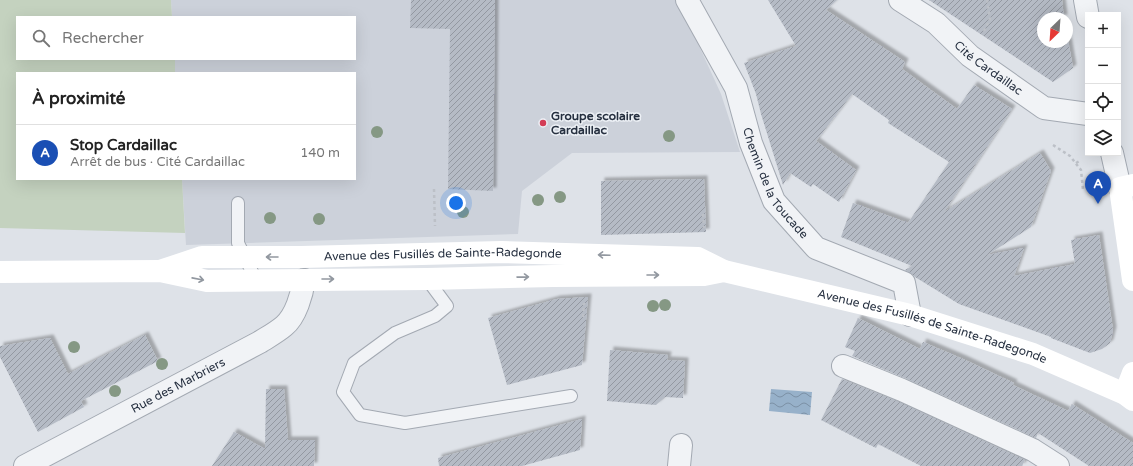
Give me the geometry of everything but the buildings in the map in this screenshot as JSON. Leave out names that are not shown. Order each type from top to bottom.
[{"type":"street","name":"Chemin de la Toucade","points":[[687,0],[736,88],[751,143],[774,201],[816,248],[904,283],[910,315]]},
{"type":"street","name":"Cité Cardaillac","points":[[900,0],[936,23],[970,56],[1044,108],[1085,114]]},
{"type":"street","points":[[1085,0],[1087,12]]},
{"type":"street","points":[[1113,156],[1127,187],[1133,280]]},
{"type":"street","name":"Avenue des Fusillés de Sainte-Radegonde","points":[[160,271],[202,257],[301,257],[502,252],[698,258],[724,271],[910,315],[1033,354],[1129,397]]},
{"type":"street","points":[[415,254],[427,279]]},
{"type":"street","points":[[301,257],[304,280]]},
{"type":"street","name":"Avenue des Fusillés de Sainte-Radegonde","points":[[0,272],[160,271],[206,281],[704,275],[724,271]]},
{"type":"street","name":"Rue des Marbriers","points":[[26,466],[260,342],[285,326],[295,311],[303,290],[304,280]]},
{"type":"street","points":[[843,366],[902,390],[1033,450],[1058,466]]},
{"type":"street","points":[[1129,397],[1133,373]]},
{"type":"lane","points":[[238,203],[238,243],[256,280]]},
{"type":"lane","points":[[427,279],[447,306],[435,316],[394,333],[354,363],[343,392],[360,415],[405,423],[571,396]]},
{"type":"path","points":[[1053,145],[1070,156],[1081,170],[1083,190]]},
{"type":"path","points":[[1076,163],[1081,160]]},
{"type":"path","points":[[434,189],[435,227]]},
{"type":"path","points":[[703,214],[704,228]]},
{"type":"path","points":[[584,317],[585,297]]},
{"type":"shaded area","name":"Groupe scolaire Cardaillac","points":[[171,0],[675,0],[684,13],[721,94],[740,152],[572,153],[522,191],[518,234],[186,245],[182,180],[356,180],[356,72],[175,72],[175,60],[356,60],[356,16],[172,16]]},
{"type":"green space","points":[[0,0],[171,0],[172,16],[16,16],[16,60],[175,60],[175,72],[16,72],[16,180],[182,180],[185,233],[0,228]]},
{"type":"water","points":[[771,389],[812,392],[810,415],[769,411]]},
{"type":"place","name":"Groupe scolaire Cardaillac","points":[[543,123]]},
{"type":"place","name":"Stop Cardaillac","points":[[1098,204]]}]
